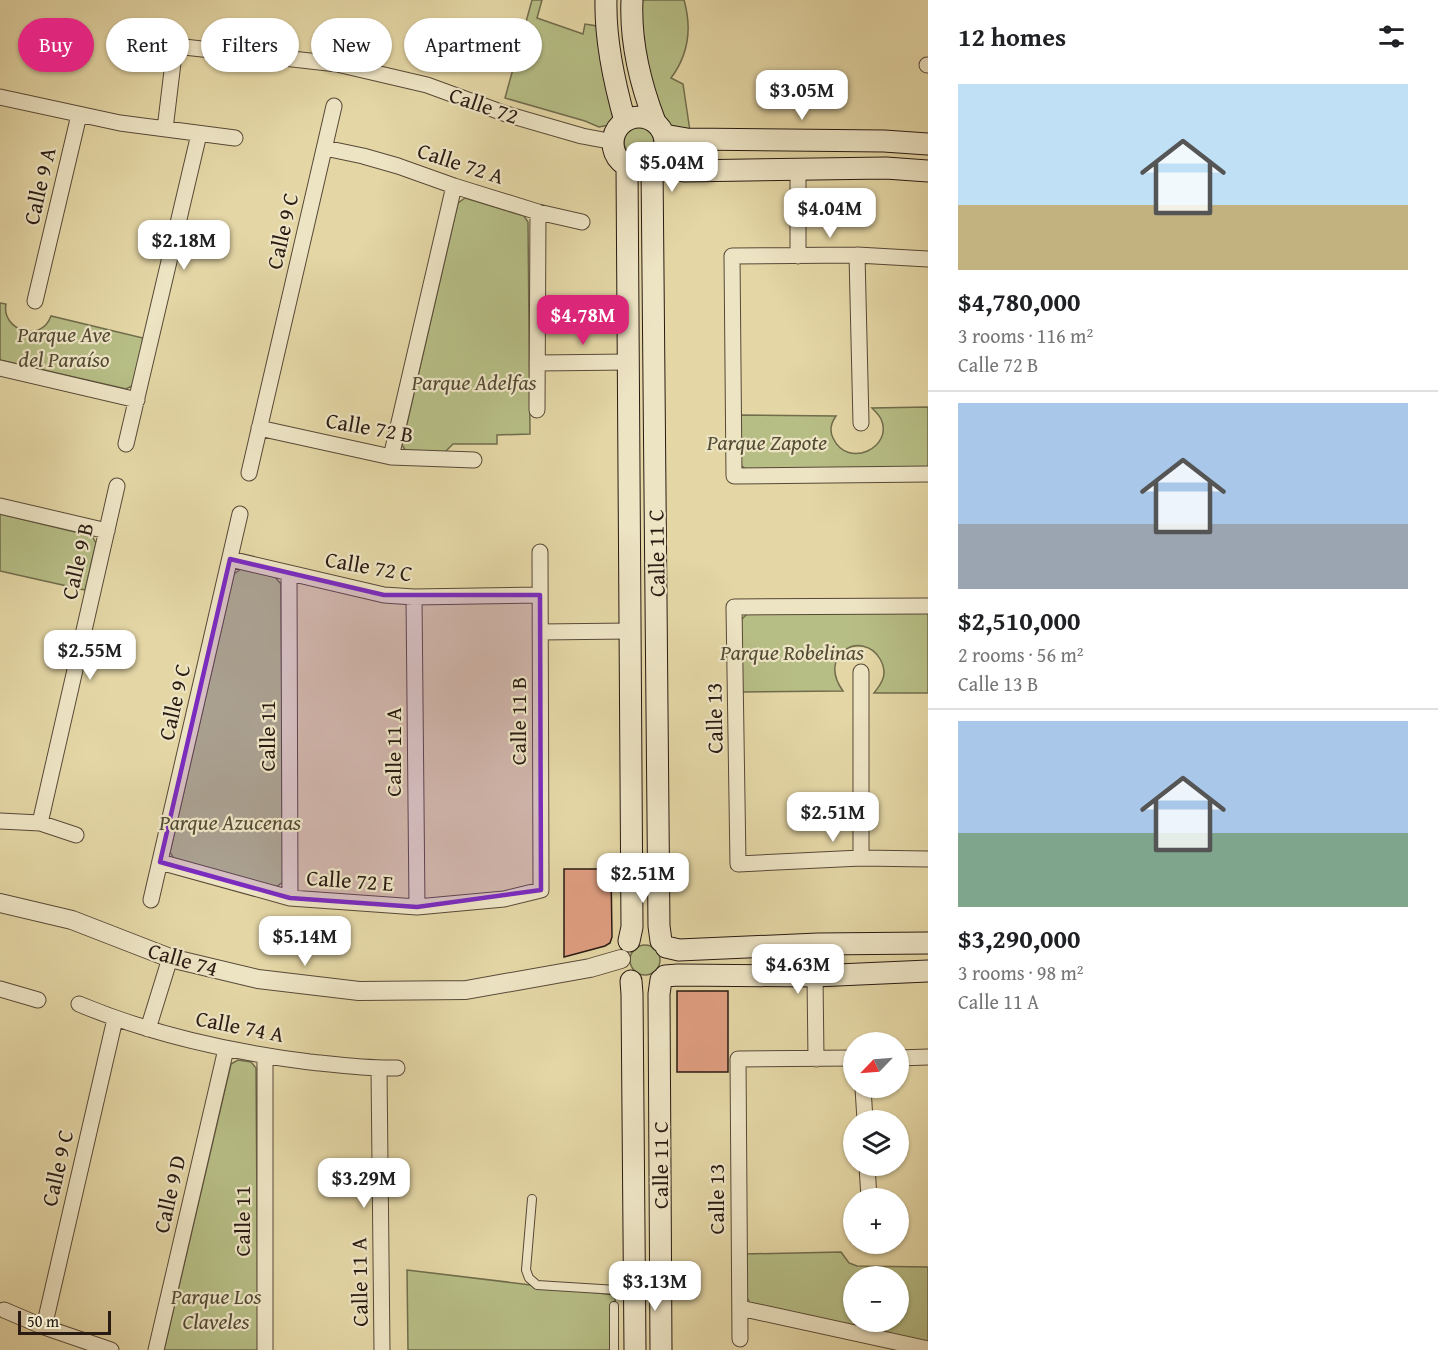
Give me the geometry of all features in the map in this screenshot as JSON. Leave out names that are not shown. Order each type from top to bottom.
[{"type":"main road","points":[[625,121],[610,55],[606,8],[632,8],[632,34],[640,76],[665,147],[655,163]]},
{"type":"main road","points":[[928,144],[884,141],[687,139],[659,129],[650,119],[637,117],[625,121],[617,130],[614,142],[616,153],[622,162],[627,166],[640,168],[655,163],[684,171],[886,168],[928,171]]},
{"type":"main road","points":[[746,170],[745,155],[757,140]]},
{"type":"main road","name":"Calle 11 C","points":[[655,163],[653,232],[658,926],[663,944]]},
{"type":"main road","name":"Calle 11 C","points":[[625,950],[632,927],[627,166]]},
{"type":"main road","points":[[628,233],[653,232]]},
{"type":"main road","points":[[630,517],[655,516]]},
{"type":"main road","points":[[630,542],[656,541]]},
{"type":"main road","points":[[630,570],[656,569]]},
{"type":"main road","points":[[632,876],[638,882],[645,884],[658,879]]},
{"type":"main road","points":[[663,944],[669,954],[670,962],[669,969],[663,978],[656,983],[643,986],[631,981],[623,971],[625,950],[635,938],[648,936],[679,950],[818,944],[928,943]]},
{"type":"main road","points":[[769,947],[770,976]]},
{"type":"main road","points":[[703,950],[703,975]]},
{"type":"main road","points":[[663,978],[703,975],[815,976],[928,971]]},
{"type":"main road","name":"Calle 11 C","points":[[661,1350],[659,993],[663,978]]},
{"type":"main road","name":"Calle 11 C","points":[[631,981],[634,1291],[625,1318],[635,1350]]},
{"type":"main road","points":[[633,1146],[640,1141],[647,1140],[654,1141],[660,1146]]},
{"type":"main road","points":[[634,1291],[655,1292],[661,1286]]},
{"type":"street","name":"Calle 72","points":[[165,129],[175,46],[337,64],[427,85],[506,114],[614,142]]},
{"type":"street","points":[[0,97],[120,123],[235,138]]},
{"type":"street","name":"Calle 9 C","points":[[249,473],[334,106]]},
{"type":"street","name":"Calle 9 A","points":[[35,301],[79,115]]},
{"type":"street","points":[[126,444],[199,134]]},
{"type":"street","name":"Calle 72 A","points":[[325,148],[386,162],[538,212],[582,222]]},
{"type":"street","points":[[798,169],[798,256]]},
{"type":"street","points":[[391,457],[454,186]]},
{"type":"street","points":[[537,410],[538,212]]},
{"type":"street","points":[[857,255],[861,423]]},
{"type":"street","points":[[928,259],[857,255],[732,256],[734,476],[928,474]]},
{"type":"street","points":[[537,363],[629,362]]},
{"type":"street","points":[[0,368],[137,400]]},
{"type":"street","name":"Calle 72 B","points":[[260,428],[391,457],[474,460]]},
{"type":"street","name":"Calle 9 B","points":[[40,823],[117,486]]},
{"type":"street","points":[[0,506],[107,531]]},
{"type":"street","name":"Calle 9 C","points":[[151,900],[240,514]]},
{"type":"street","name":"Calle 11 B","points":[[540,552],[541,890]]},
{"type":"street","name":"Calle 72 C","points":[[230,560],[384,595],[414,597],[540,595]]},
{"type":"street","name":"Calle 11","points":[[289,574],[290,898]]},
{"type":"street","name":"Calle 11 A","points":[[414,597],[417,907]]},
{"type":"street","name":"Calle 13","points":[[861,858],[738,864],[734,607],[928,606]]},
{"type":"street","points":[[540,632],[630,631]]},
{"type":"street","points":[[861,672],[861,858],[928,859]]},
{"type":"street","points":[[0,821],[40,823],[76,834]]},
{"type":"street","name":"Calle 72 E","points":[[160,862],[290,898],[417,907],[504,899],[541,890]]},
{"type":"street","name":"Calle 74","points":[[0,903],[72,920],[170,958],[258,979],[359,991],[466,990],[590,968],[625,950]]},
{"type":"street","points":[[148,1029],[170,958]]},
{"type":"street","points":[[815,976],[816,1059],[843,1058]]},
{"type":"street","points":[[0,990],[38,1000]]},
{"type":"street","name":"Calle 74 A","points":[[80,1004],[115,1019],[226,1049],[352,1067],[397,1068]]},
{"type":"street","name":"Calle 9 C","points":[[44,1327],[115,1019]]},
{"type":"street","name":"Calle 9 D","points":[[156,1350],[226,1049]]},
{"type":"street","name":"Calle 11","points":[[265,1056],[265,1350]]},
{"type":"street","points":[[909,1058],[928,1057]]},
{"type":"street","name":"Calle 13","points":[[740,1339],[738,1059],[816,1059]]},
{"type":"street","name":"Calle 11 A","points":[[379,1069],[382,1350]]},
{"type":"street","points":[[740,1308],[928,1349]]},
{"type":"street","points":[[4,1310],[44,1327],[111,1350]]},
{"type":"lane","points":[[532,1198],[526,1270],[529,1278],[537,1285],[634,1291]]},
{"type":"lane","points":[[614,1306],[625,1318],[614,1350]]},
{"type":"highlighted area","points":[[230,559],[384,595],[540,595],[541,890],[417,907],[290,898],[160,862]]},
{"type":"green space","points":[[532,0],[542,0],[537,18],[527,18]]},
{"type":"green space","points":[[640,0],[684,0],[688,21],[687,40],[682,60],[671,78],[683,84],[690,131],[666,125],[657,106],[643,51]]},
{"type":"green space","points":[[542,20],[583,34],[585,24],[597,26],[613,118],[609,125],[599,127],[505,98],[512,72],[542,72]]},
{"type":"green space","points":[[639,127],[650,131],[654,142],[650,153],[639,157],[628,153],[624,142],[628,131]]},
{"type":"green space","name":"Parque Adelfas","points":[[465,198],[524,216],[528,222],[530,434],[497,435],[497,444],[453,444],[444,453],[407,453],[402,445],[458,203]]},
{"type":"green space","name":"Parque Ave del Paraíso","points":[[0,303],[6,304],[6,313],[15,327],[23,330],[39,330],[46,325],[51,316],[143,338],[134,385],[126,389],[0,360]]},
{"type":"green space","name":"Parque Zapote","points":[[928,407],[928,467],[745,469],[740,464],[740,415],[836,416],[831,427],[833,438],[840,448],[858,453],[868,451],[881,438],[883,429],[881,419],[872,408]]},
{"type":"green space","points":[[0,514],[92,536],[96,543],[85,590],[0,571]]},
{"type":"green space","name":"Parque Azucenas","points":[[241,569],[275,577],[281,584],[283,882],[276,887],[174,859],[170,852],[234,574]]},
{"type":"green space","name":"Parque Robelinas","points":[[928,612],[928,693],[874,693],[882,681],[884,669],[880,659],[872,650],[863,646],[854,646],[845,650],[838,657],[835,666],[836,678],[843,691],[742,692],[741,620],[747,614]]},
{"type":"green space","points":[[645,945],[656,949],[660,960],[656,971],[645,975],[634,971],[630,960],[634,949]]},
{"type":"green space","name":"Parque Los Claveles","points":[[238,1060],[251,1062],[256,1068],[258,1350],[164,1350],[231,1064]]},
{"type":"green space","points":[[841,1252],[849,1263],[857,1266],[843,1266],[843,1324],[751,1304],[746,1297],[746,1254]]},
{"type":"green space","points":[[909,1267],[928,1267],[928,1343],[878,1332],[909,1332]]},
{"type":"green space","points":[[407,1270],[615,1295],[616,1350],[408,1350]]},
{"type":"building","points":[[564,869],[611,869],[612,937],[610,943],[605,946],[564,957]]},
{"type":"building","points":[[677,991],[728,991],[728,1072],[677,1072]]}]
